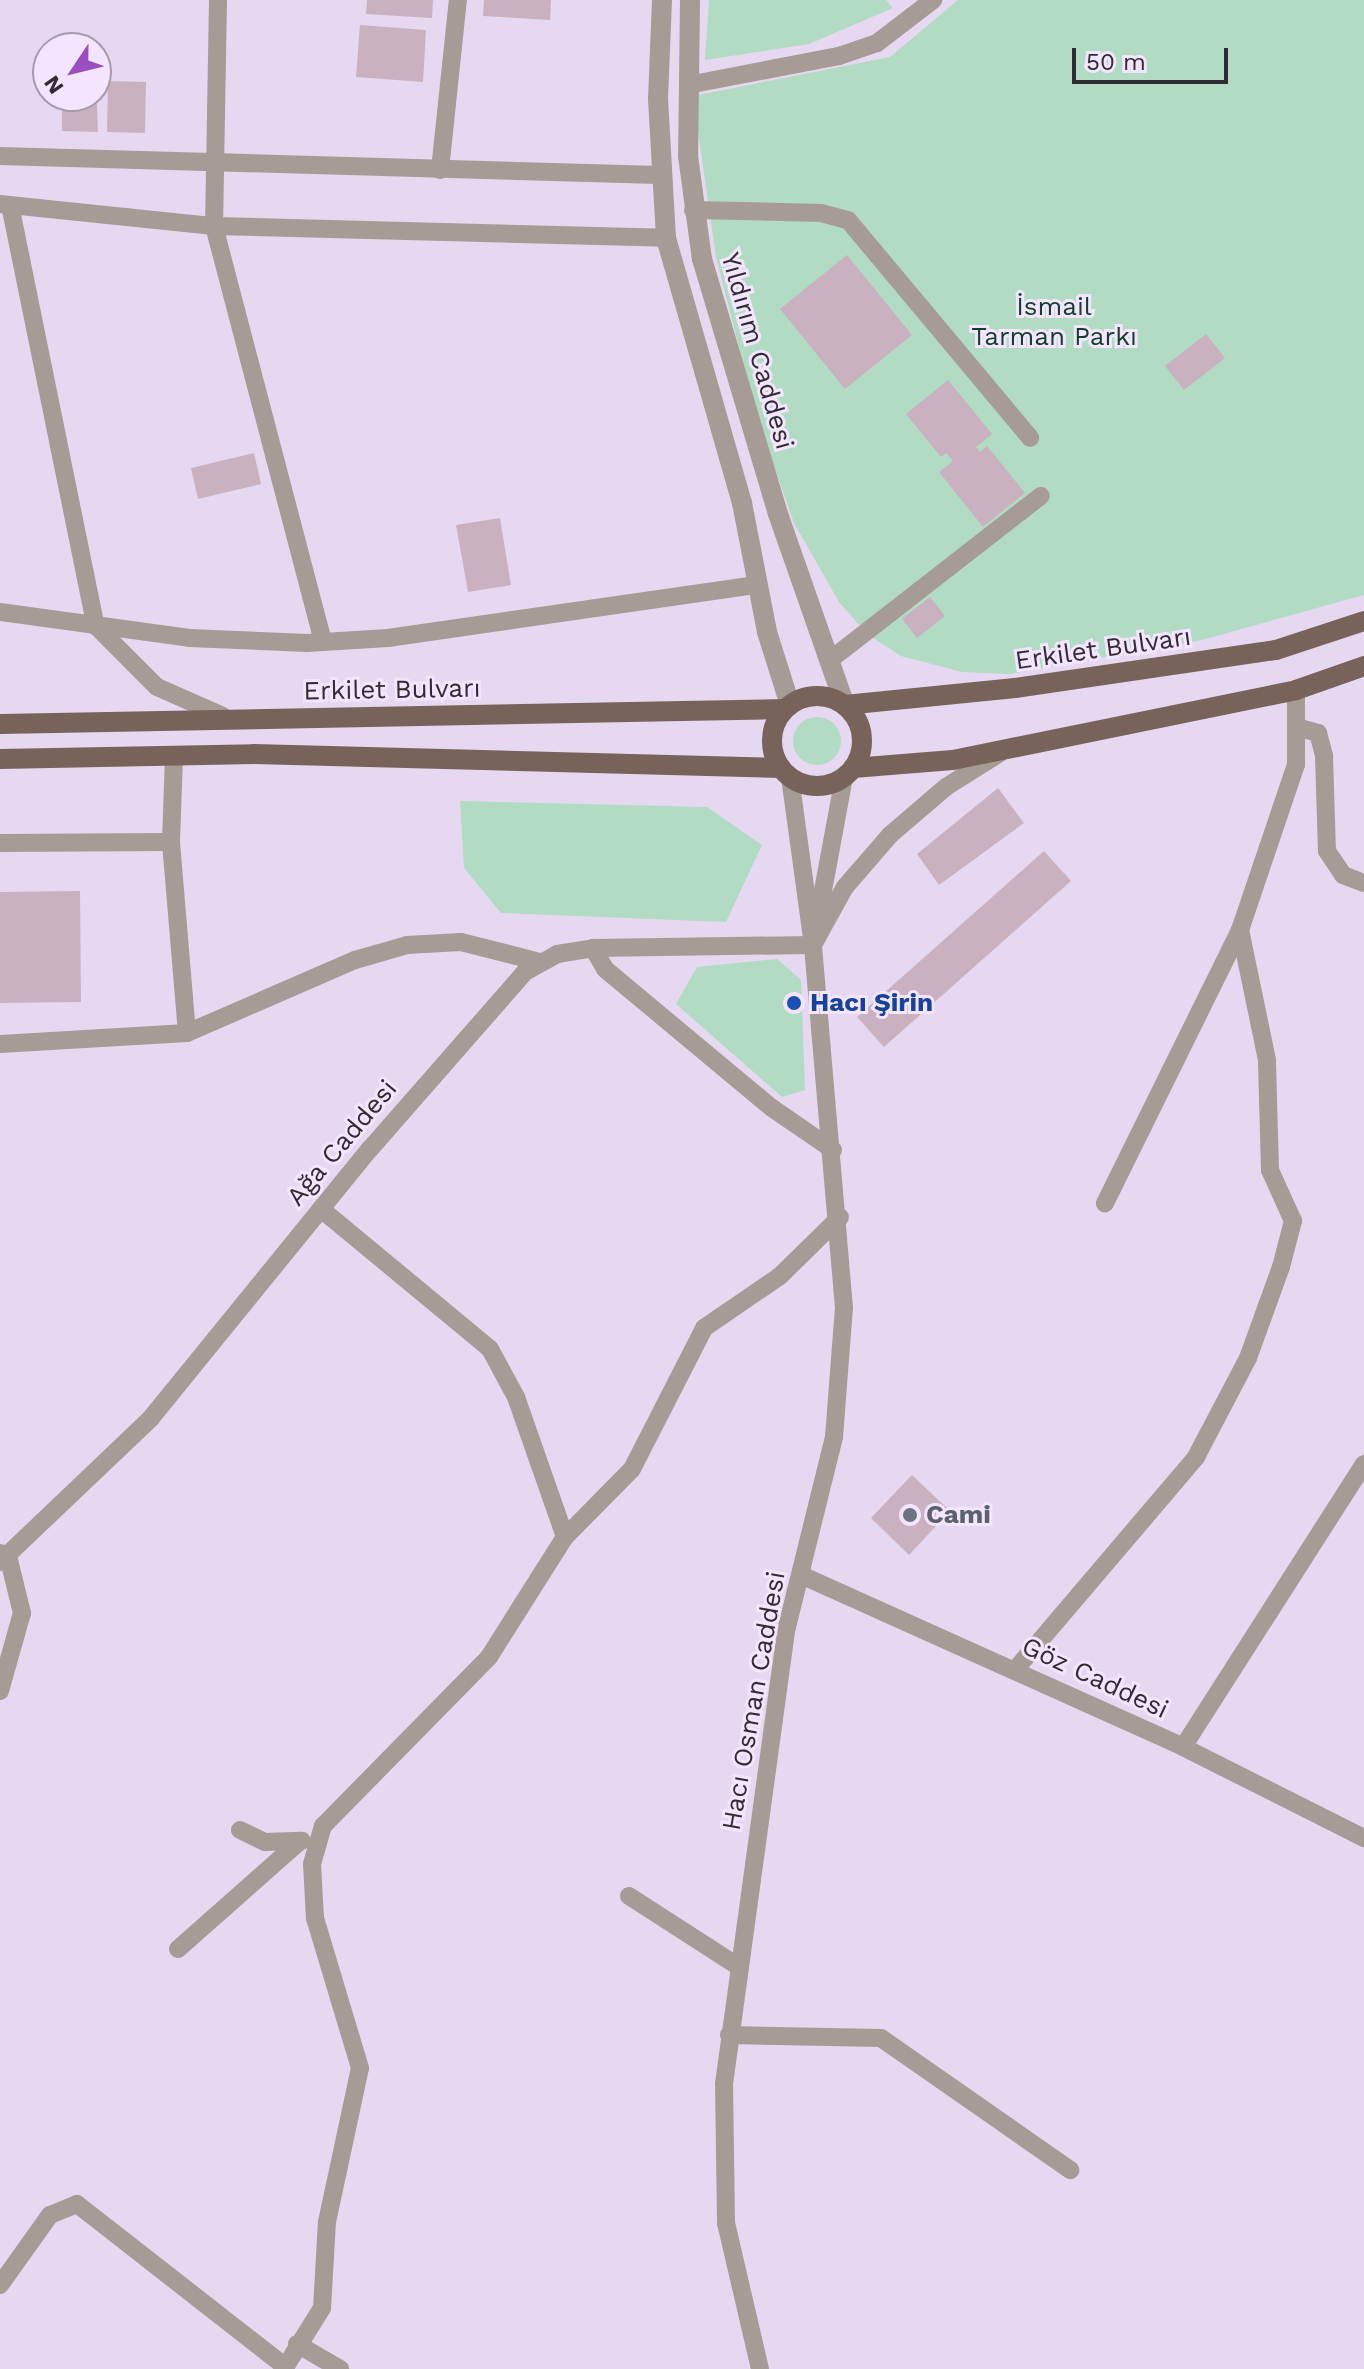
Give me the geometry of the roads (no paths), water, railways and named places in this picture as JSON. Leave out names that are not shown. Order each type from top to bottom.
[{"type":"main road","name":"Erkilet Bulvarı","points":[[845,705],[1015,688],[1276,650],[1364,621]]},
{"type":"main road","points":[[0,759],[174,756],[786,773],[814,787],[849,773],[1008,749],[1296,690],[1364,666]]},
{"type":"main road","points":[[786,773],[773,731],[788,707],[821,695],[845,705],[863,738],[849,773]]},
{"type":"main road","name":"Erkilet Bulvarı","points":[[0,724],[788,707]]},
{"type":"street","points":[[218,0],[214,226],[323,642]]},
{"type":"street","points":[[440,170],[458,0]]},
{"type":"street","points":[[662,0],[659,175],[666,238],[742,503],[758,585],[788,707]]},
{"type":"street","name":"Yıldırım Caddesi","points":[[690,0],[688,85],[693,210],[711,293],[845,705]]},
{"type":"street","points":[[688,85],[839,56],[877,43],[933,0]]},
{"type":"street","points":[[0,156],[217,166],[659,175]]},
{"type":"street","points":[[236,719],[157,687],[96,626],[5,205],[214,226],[666,238]]},
{"type":"street","points":[[693,210],[821,213],[848,220],[1030,438]]},
{"type":"street","points":[[830,660],[1041,496]]},
{"type":"street","points":[[0,612],[227,641],[323,642],[758,585]]},
{"type":"street","points":[[1105,1203],[1240,930],[1296,765],[1296,690]]},
{"type":"street","points":[[1296,727],[1318,733],[1324,756],[1327,851],[1343,875],[1364,883]]},
{"type":"street","points":[[813,945],[845,887],[890,835],[946,787],[1008,749]]},
{"type":"street","points":[[174,756],[171,842],[187,1033]]},
{"type":"street","points":[[786,773],[813,945]]},
{"type":"street","points":[[813,945],[849,773]]},
{"type":"street","points":[[0,843],[171,842]]},
{"type":"street","points":[[1015,1670],[1213,1431],[1281,1267],[1293,1221],[1270,1170],[1267,1060],[1240,930]]},
{"type":"street","points":[[0,1044],[187,1033],[355,960],[407,945],[461,942],[540,962]]},
{"type":"street","name":"Ağa Caddesi","points":[[3,1557],[151,1418],[321,1209],[513,984],[540,962],[593,948],[813,945]]},
{"type":"street","name":"Hacı Osman Caddesi","points":[[760,2369],[726,2223],[721,2133],[729,2035],[787,1627],[840,1395],[840,1217],[813,945]]},
{"type":"street","points":[[593,948],[605,969],[772,1108],[833,1150]]},
{"type":"street","points":[[321,1209],[490,1349],[516,1397],[565,1537]]},
{"type":"street","points":[[178,1949],[309,1840],[489,1657],[565,1537],[632,1469],[704,1328],[780,1276],[840,1217]]},
{"type":"street","points":[[1183,1747],[1364,1464]]},
{"type":"street","points":[[0,1691],[22,1613],[3,1557]]},
{"type":"street","name":"Göz Caddesi","points":[[801,1575],[1183,1747],[1361,1832]]},
{"type":"street","points":[[240,1830],[265,1842],[309,1840]]},
{"type":"street","points":[[0,2285],[50,2215],[77,2204],[285,2368],[322,2308],[327,2222],[360,2068],[315,1918],[309,1840]]},
{"type":"street","points":[[629,1896],[739,1967]]},
{"type":"street","points":[[729,2035],[881,2038],[1070,2170]]},
{"type":"street","points":[[297,2344],[340,2369]]},
{"type":"place","name":"Hacı Şirin","points":[[794,1003]]},
{"type":"place","name":"Cami","points":[[910,1515]]},
{"type":"park label","name":"İsmail Tarman Parkı","points":[[1054,322]]}]
